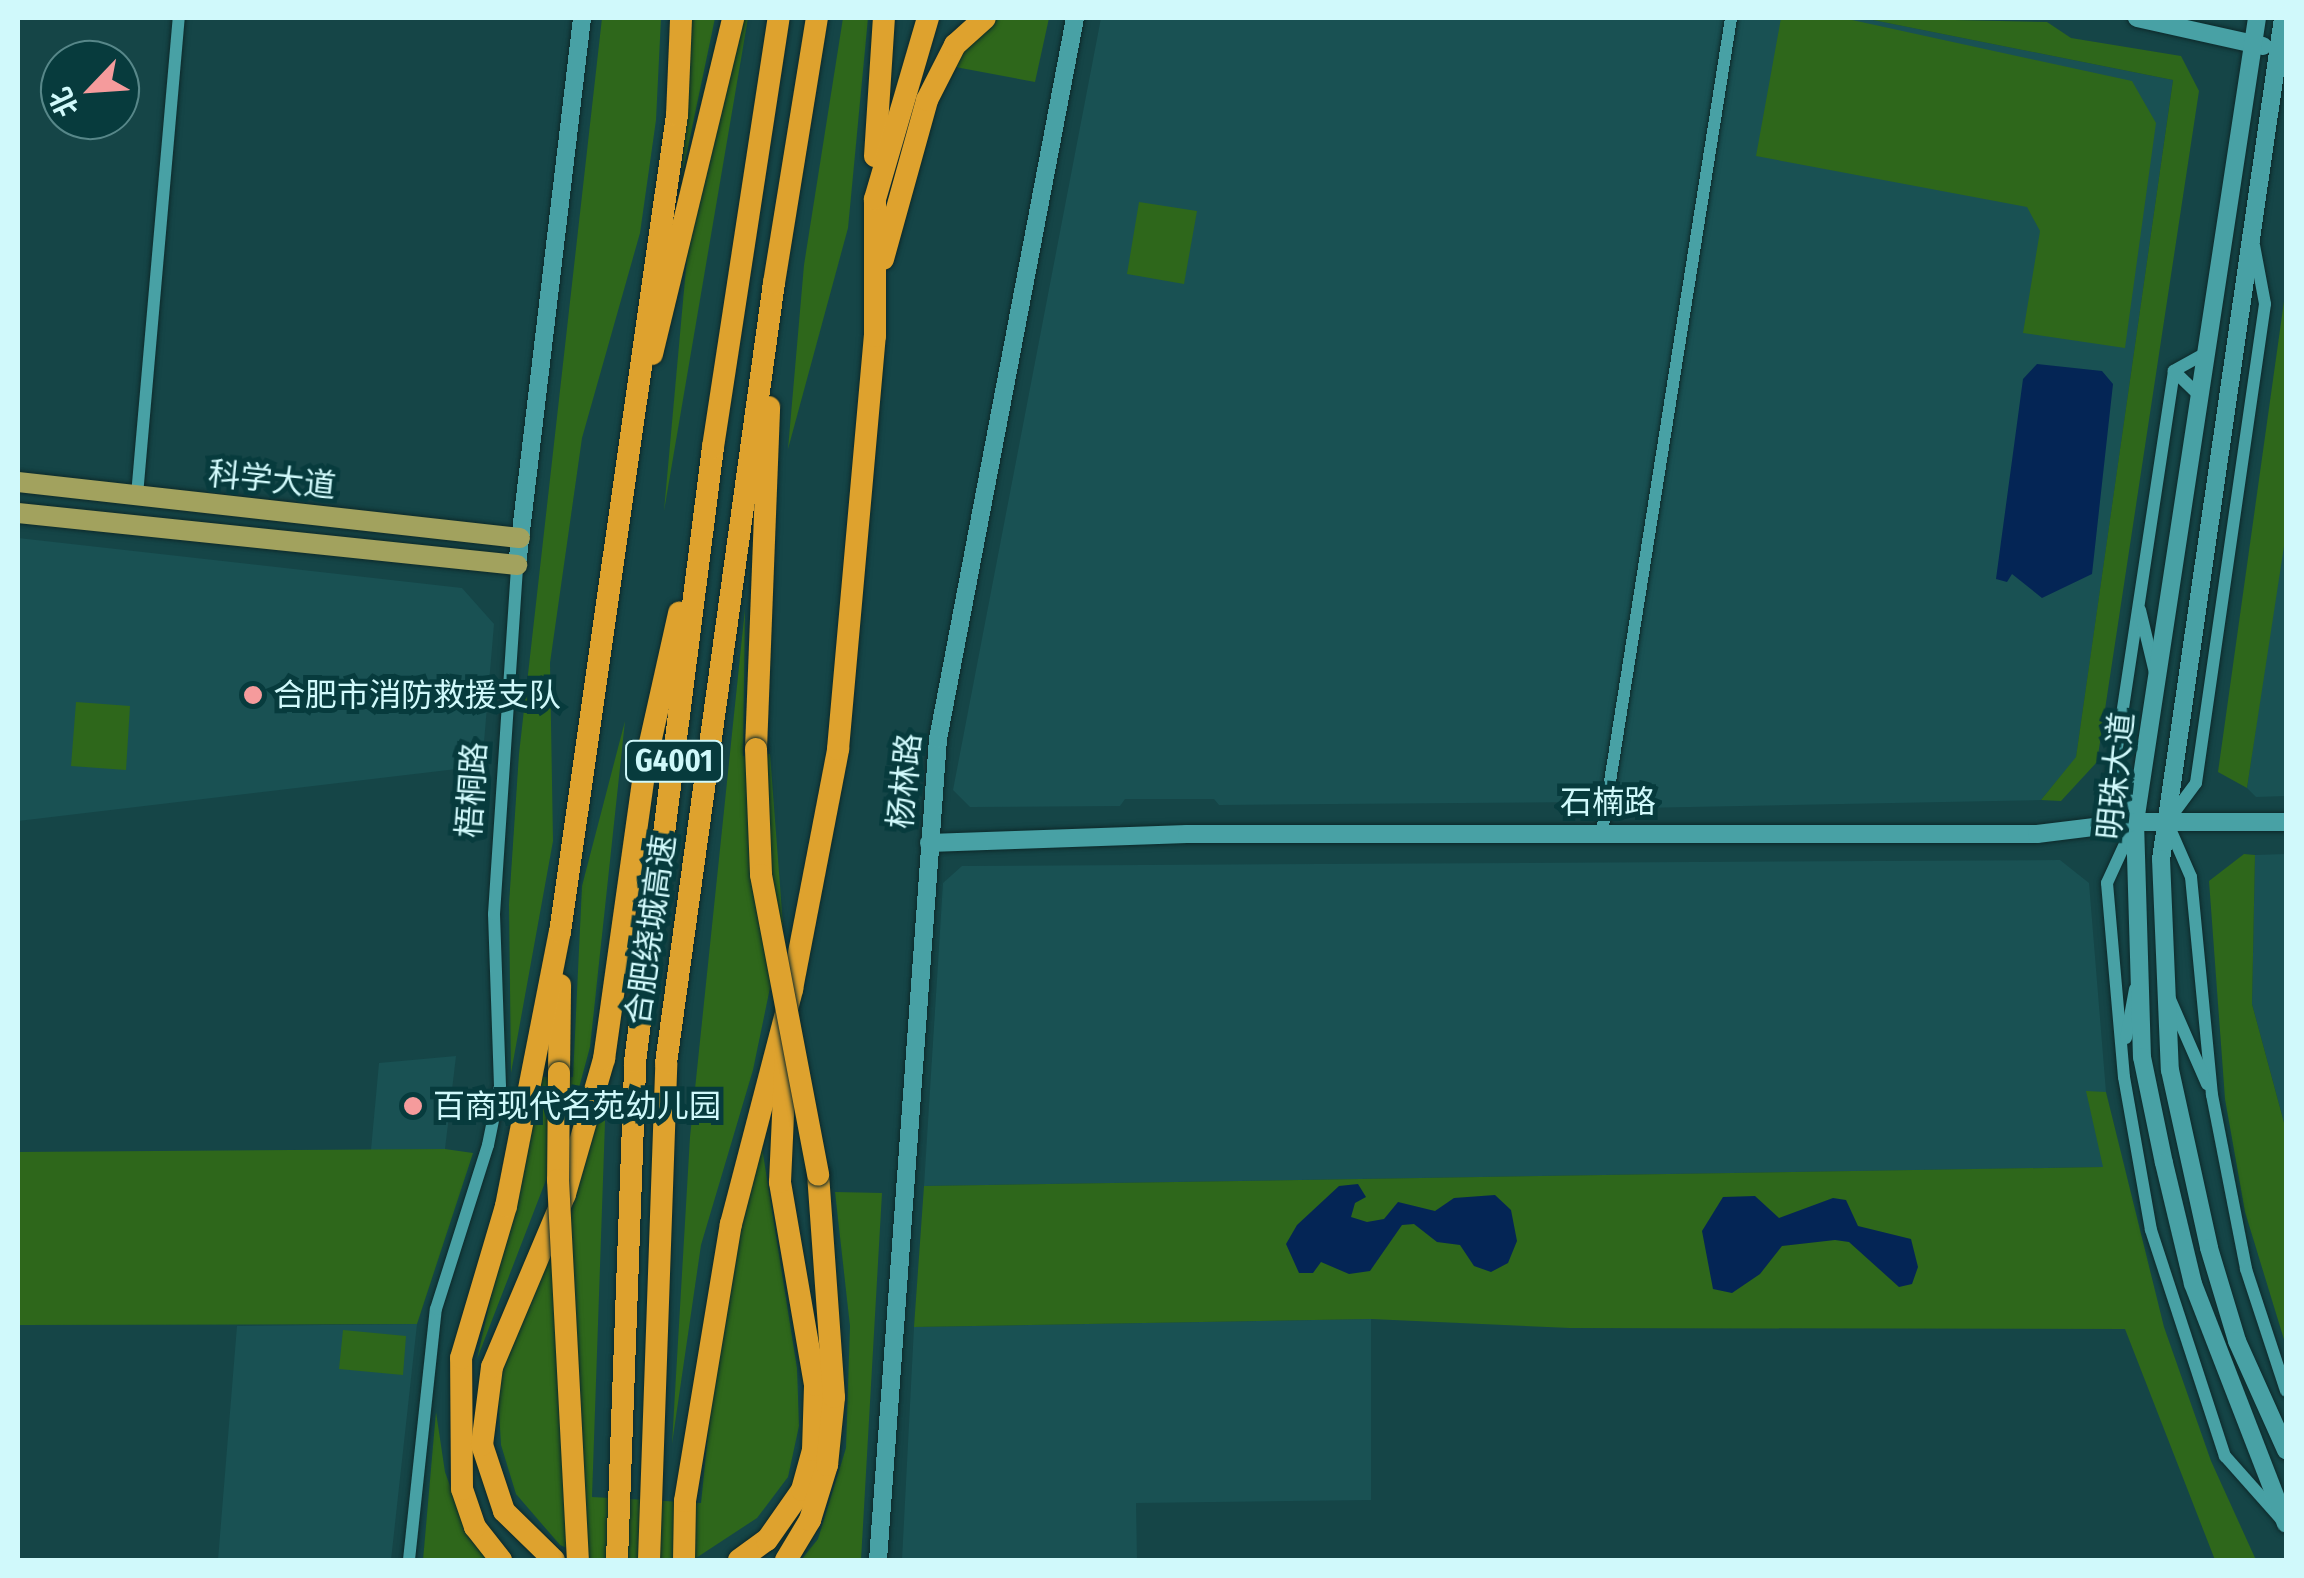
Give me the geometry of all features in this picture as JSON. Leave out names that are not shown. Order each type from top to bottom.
[{"type":"highway","points":[[500,1560],[475,1526],[462,1489],[462,1358],[506,1206],[560,932],[676,115],[681,18]]},
{"type":"highway","points":[[633,412],[662,326],[733,18]]},
{"type":"highway","name":"合肥绕城高速","points":[[617,1560],[636,1062],[709,483],[779,18]]},
{"type":"highway","name":"合肥绕城高速","points":[[649,1560],[666,1063],[774,283],[817,18]]},
{"type":"highway","points":[[684,1560],[685,1501],[731,1224],[792,989],[838,748],[874,292],[884,18]]},
{"type":"highway","points":[[875,199],[928,18]]},
{"type":"highway","points":[[874,292],[927,100],[955,45],[985,18]]},
{"type":"highway","points":[[774,283],[756,749],[760,874],[818,1176],[834,1398],[827,1466],[810,1520],[786,1560]]},
{"type":"highway","points":[[554,1560],[504,1511],[482,1445],[492,1366],[565,1194],[604,1059],[646,761],[709,483]]},
{"type":"highway","points":[[560,932],[558,1180],[578,1560]]},
{"type":"highway","points":[[739,1560],[768,1540],[802,1490],[813,1450],[815,1385],[780,1182],[779,1120],[792,989]]},
{"type":"main road","name":"科学大道","points":[[18,482],[520,538]]},
{"type":"main road","name":"科学大道","points":[[18,513],[517,565]]},
{"type":"street","points":[[137,496],[179,18]]},
{"type":"street","name":"梧桐路","points":[[409,1560],[436,1310],[488,1145],[500,1086],[494,914],[517,565],[582,18]]},
{"type":"street","name":"杨林路","points":[[878,1560],[938,739],[1076,18]]},
{"type":"street","points":[[1602,832],[1731,18]]},
{"type":"street","points":[[2137,18],[2254,42],[2282,53]]},
{"type":"street","name":"明珠大道","points":[[2256,18],[2135,822],[2142,1058],[2193,1284],[2286,1525]]},
{"type":"street","name":"明珠大道","points":[[2283,18],[2282,53],[2161,859],[2170,1070],[2209,1248],[2237,1340],[2286,1450]]},
{"type":"street","points":[[2252,233],[2265,304],[2216,613],[2196,782],[2167,822],[2191,878],[2212,1095],[2246,1269],[2286,1391]]},
{"type":"street","points":[[2174,371],[2206,353]]},
{"type":"street","points":[[2174,371],[2200,396]]},
{"type":"street","points":[[2174,371],[2113,774],[2135,822],[2107,883],[2122,1059],[2151,1230],[2195,1380],[2225,1456],[2286,1525]]},
{"type":"street","points":[[2139,602],[2157,679]]},
{"type":"street","points":[[2187,682],[2216,613]]},
{"type":"street","name":"石楠路","points":[[929,843],[1602,832],[2037,834],[2135,822],[2286,822]]},
{"type":"street","points":[[2122,1059],[2140,956]]},
{"type":"street","points":[[2167,991],[2212,1095]]},
{"type":"shaded area","points":[[1101,18],[1863,18],[2173,80],[2076,758],[2041,800],[1638,808],[1594,802],[1219,805],[1214,799],[1125,799],[1120,806],[970,807],[953,790]]},
{"type":"shaded area","points":[[2286,519],[2286,796],[2256,797],[2247,788]]},
{"type":"shaded area","name":"合肥市消防救援支队","points":[[18,538],[462,588],[494,624],[482,766],[18,821]]},
{"type":"shaded area","points":[[2286,854],[2286,1130],[2252,1004],[2255,855]]},
{"type":"shaded area","points":[[2060,860],[2089,883],[2106,1092],[2087,1092],[2104,1167],[924,1186],[943,883],[962,866]]},
{"type":"shaded area","name":"百商现代名苑幼儿园","points":[[456,1056],[445,1149],[371,1150],[379,1063]]},
{"type":"shaded area","points":[[1371,1319],[1371,1500],[1136,1503],[1137,1560],[902,1560],[914,1327]]},
{"type":"shaded area","points":[[417,1324],[391,1560],[218,1560],[237,1326]]},
{"type":"green space","points":[[602,18],[661,18],[656,120],[640,233],[582,438],[550,663],[553,841],[511,1073],[509,904],[519,754]]},
{"type":"green space","points":[[692,18],[715,18],[682,176]]},
{"type":"green space","points":[[740,18],[748,18],[664,511],[687,257]]},
{"type":"green space","points":[[843,18],[868,18],[848,228],[788,449],[804,265]]},
{"type":"green space","points":[[996,18],[1049,18],[1035,82],[950,66]]},
{"type":"green space","points":[[1781,18],[1843,18],[2132,81],[2156,123],[2125,348],[2023,333],[2040,231],[2027,207],[1756,156]]},
{"type":"green space","points":[[1863,18],[2047,22],[2071,38],[2181,56],[2199,91],[2097,762],[2061,801],[2041,800],[2076,757],[2173,80]]},
{"type":"green space","points":[[1139,202],[1197,211],[1184,284],[1127,274]]},
{"type":"green space","points":[[2286,287],[2286,533],[2247,788],[2218,772]]},
{"type":"green space","points":[[745,609],[743,756],[770,754],[783,925],[753,1070],[701,1245],[672,1444],[690,1137]]},
{"type":"green space","points":[[76,702],[130,706],[126,770],[71,766]]},
{"type":"green space","points":[[625,721],[590,1047],[573,1110],[477,1359],[541,1077],[573,1077],[582,886]]},
{"type":"green space","points":[[2244,854],[2255,855],[2252,1004],[2286,1130],[2286,1346],[2245,1212],[2225,1099],[2209,881]]},
{"type":"green space","points":[[2086,1091],[2106,1092],[2164,1327],[2211,1461],[2256,1560],[2215,1560],[2125,1329],[1570,1328],[1371,1319],[914,1327],[924,1186],[2103,1167]]},
{"type":"green space","points":[[606,1093],[592,1497],[701,1503],[719,1326],[761,1141],[797,1368],[799,1426],[788,1477],[757,1518],[693,1560],[594,1560],[560,1545],[516,1494],[501,1445],[498,1392],[506,1355]]},
{"type":"green space","points":[[445,1149],[473,1153],[417,1324],[18,1325],[18,1152]]},
{"type":"green space","points":[[835,1192],[882,1193],[861,1560],[801,1560],[818,1539],[846,1448],[850,1326]]},
{"type":"green space","points":[[343,1330],[406,1336],[403,1375],[339,1369]]},
{"type":"green space","points":[[436,1412],[445,1472],[469,1538],[488,1560],[423,1560]]},
{"type":"water","points":[[2037,364],[2102,371],[2113,384],[2092,574],[2042,598],[2012,574],[2007,582],[1996,579],[2023,379]]},
{"type":"water","points":[[1358,1184],[1366,1197],[1355,1203],[1351,1217],[1367,1222],[1384,1219],[1398,1202],[1435,1211],[1454,1198],[1495,1195],[1511,1210],[1517,1241],[1508,1263],[1491,1272],[1474,1266],[1460,1245],[1437,1242],[1414,1224],[1402,1225],[1370,1271],[1349,1274],[1321,1262],[1313,1273],[1299,1273],[1286,1244],[1297,1225],[1339,1186]]},
{"type":"water","points":[[1755,1196],[1779,1218],[1833,1198],[1846,1200],[1858,1226],[1911,1239],[1918,1267],[1912,1284],[1899,1287],[1849,1242],[1835,1240],[1782,1246],[1760,1274],[1732,1293],[1713,1289],[1702,1231],[1723,1197]]},
{"type":"place","name":"合肥市消防救援支队","points":[[253,695]]},
{"type":"place","name":"百商现代名苑幼儿园","points":[[413,1106]]}]
